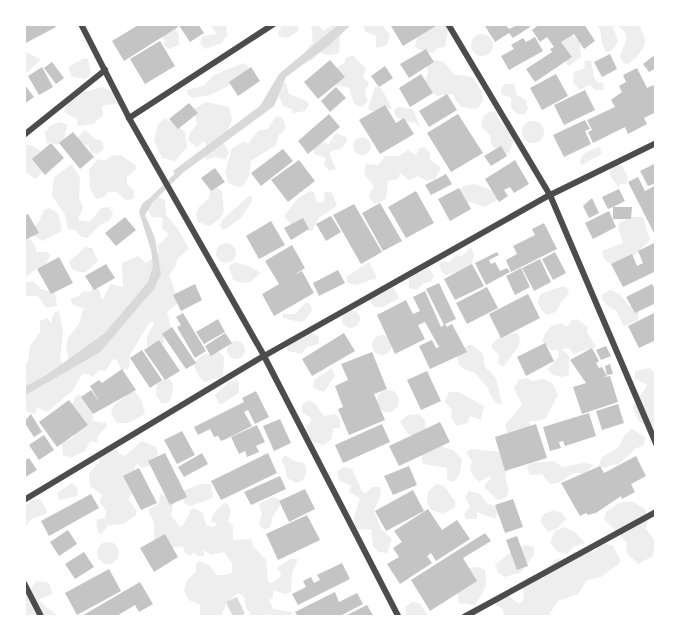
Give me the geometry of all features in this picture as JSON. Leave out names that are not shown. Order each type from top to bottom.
[{"type":"street","points":[[81,24],[129,117],[264,356],[399,617]]},
{"type":"street","points":[[129,117],[274,24]]},
{"type":"street","points":[[448,24],[550,195],[656,444]]},
{"type":"street","points":[[24,135],[105,70]]},
{"type":"street","points":[[24,500],[264,356],[550,195],[656,143]]},
{"type":"street","points":[[464,617],[656,512]]},
{"type":"street","points":[[24,583],[41,617]]},
{"type":"shaded area","points":[[210,24],[226,26],[227,35],[222,43],[205,49],[200,43],[203,36],[217,34]]},
{"type":"shaded area","points":[[282,24],[299,24],[298,31],[288,38],[280,37],[278,34]]},
{"type":"shaded area","points":[[311,24],[318,24],[323,31],[334,24],[350,24],[344,28],[340,37],[339,53],[331,55],[319,53],[311,61],[307,61],[306,50],[313,43]]},
{"type":"shaded area","points":[[339,24],[352,24],[327,47],[286,77],[274,106],[177,177],[173,171],[260,106],[279,74]]},
{"type":"shaded area","points":[[363,24],[384,24],[383,27],[390,34],[387,45],[376,48],[376,36],[365,31]]},
{"type":"shaded area","points":[[437,24],[445,24],[448,30],[445,47],[438,48],[433,53],[415,46],[418,34]]},
{"type":"shaded area","points":[[595,24],[612,24],[618,41],[613,50],[606,52],[602,44],[600,29]]},
{"type":"shaded area","points":[[616,24],[639,24],[645,40],[644,47],[635,59],[627,64],[623,63],[620,56],[627,38],[624,31]]},
{"type":"shaded area","points":[[173,25],[179,34],[179,45],[169,49],[164,45],[165,41],[159,34]]},
{"type":"shaded area","points":[[478,34],[486,34],[493,41],[493,49],[486,56],[478,56],[471,49],[471,41]]},
{"type":"shaded area","points":[[572,35],[580,42],[581,57],[569,66],[563,60],[560,41]]},
{"type":"shaded area","points":[[24,51],[41,60],[24,75]]},
{"type":"shaded area","points":[[352,55],[366,68],[363,78],[369,82],[365,93],[368,102],[361,107],[354,104],[349,88],[334,85],[334,70],[345,62],[345,58]]},
{"type":"shaded area","points":[[84,58],[88,59],[91,73],[86,79],[72,77],[68,67]]},
{"type":"shaded area","points":[[434,60],[444,62],[454,74],[472,77],[482,92],[483,100],[479,107],[476,109],[462,107],[453,94],[437,96],[428,89],[425,82],[428,72],[427,64]]},
{"type":"shaded area","points":[[591,60],[594,77],[597,82],[603,83],[604,90],[595,90],[590,85],[580,90],[573,83],[574,72],[585,68],[584,61]]},
{"type":"shaded area","points":[[244,63],[248,66],[247,72],[230,85],[210,95],[193,98],[188,95],[187,90],[203,86],[214,75]]},
{"type":"shaded area","points":[[286,83],[289,94],[307,101],[309,105],[305,111],[293,113],[292,109],[283,106],[278,94],[283,84]]},
{"type":"shaded area","points":[[505,84],[514,84],[517,95],[526,100],[528,108],[525,114],[517,114],[511,108],[511,98],[501,94],[501,89]]},
{"type":"shaded area","points":[[102,87],[113,92],[119,104],[104,105],[103,115],[93,124],[78,126],[77,119],[64,112],[67,105],[74,95]]},
{"type":"shaded area","points":[[375,87],[381,88],[392,108],[378,114],[368,109]]},
{"type":"shaded area","points":[[206,102],[229,107],[232,120],[223,142],[229,152],[226,159],[214,157],[207,160],[204,157],[207,147],[204,141],[197,147],[188,141],[190,133],[197,124],[194,109]]},
{"type":"shaded area","points":[[399,107],[413,109],[421,129],[416,123],[401,120],[395,116],[395,109]]},
{"type":"shaded area","points":[[489,112],[496,112],[501,124],[508,128],[514,140],[509,153],[501,154],[492,146],[490,135],[481,126],[483,117]]},
{"type":"shaded area","points":[[276,116],[283,118],[286,128],[278,136],[276,145],[251,161],[249,176],[244,185],[240,187],[229,184],[225,172],[232,148],[245,141],[248,144],[258,131],[268,129]]},
{"type":"shaded area","points":[[165,118],[185,132],[187,147],[175,161],[162,158],[154,140],[158,124]]},
{"type":"shaded area","points":[[533,121],[541,124],[544,132],[541,140],[533,143],[525,140],[522,132],[525,124]]},
{"type":"shaded area","points":[[60,122],[67,125],[64,141],[57,145],[50,142],[47,144],[45,133],[50,126]]},
{"type":"shaded area","points":[[85,130],[95,139],[102,141],[104,148],[98,154],[91,153],[89,146],[81,144],[77,138]]},
{"type":"shaded area","points":[[336,133],[346,137],[347,141],[342,148],[329,152],[336,169],[329,171],[324,165],[326,158],[314,154],[313,147],[322,142],[329,144]]},
{"type":"shaded area","points":[[358,137],[366,137],[371,142],[369,153],[358,155],[353,150],[353,142]]},
{"type":"shaded area","points":[[24,145],[31,145],[43,152],[42,172],[36,179],[24,171]]},
{"type":"shaded area","points":[[599,146],[602,154],[582,165],[580,162],[583,154]]},
{"type":"shaded area","points":[[425,147],[430,153],[430,160],[441,168],[435,179],[427,181],[418,176],[409,180],[400,173],[398,179],[388,181],[386,199],[375,204],[372,202],[369,195],[374,186],[364,174],[366,164],[378,165],[385,156],[398,156],[408,150],[416,155],[419,148]]},
{"type":"shaded area","points":[[121,155],[136,166],[136,169],[127,177],[127,184],[134,191],[133,199],[125,200],[117,192],[108,192],[104,197],[96,199],[90,189],[89,170],[98,159],[105,161],[111,156]]},
{"type":"shaded area","points":[[72,164],[80,178],[79,197],[83,207],[78,220],[90,222],[101,208],[109,207],[113,214],[110,220],[100,225],[87,238],[80,236],[76,230],[68,229],[65,215],[52,196],[54,177]]},
{"type":"shaded area","points":[[622,165],[628,177],[626,184],[619,184],[620,189],[609,174],[612,167]]},
{"type":"shaded area","points":[[475,184],[497,192],[499,199],[484,207],[471,202],[464,203],[458,192],[463,186]]},
{"type":"shaded area","points":[[216,187],[222,191],[224,211],[220,219],[209,226],[198,222],[196,214],[199,207],[209,198],[210,189]]},
{"type":"shaded area","points":[[310,191],[314,192],[317,203],[324,202],[325,191],[332,193],[337,206],[319,218],[312,231],[292,226],[284,216],[298,198]]},
{"type":"shaded area","points":[[156,196],[165,200],[166,215],[178,229],[189,249],[177,259],[176,266],[169,275],[179,302],[167,312],[171,328],[166,333],[163,344],[161,347],[147,347],[147,336],[154,324],[152,321],[130,355],[129,369],[121,370],[117,360],[113,359],[106,371],[99,370],[92,377],[89,374],[82,374],[73,390],[47,412],[37,407],[35,414],[28,412],[24,405],[24,365],[28,361],[30,346],[40,332],[40,321],[47,318],[51,323],[54,313],[59,310],[63,332],[60,361],[63,363],[69,360],[66,349],[68,338],[79,324],[83,310],[86,309],[73,305],[70,299],[79,296],[83,291],[90,292],[94,287],[99,289],[102,300],[111,284],[123,287],[122,263],[138,256],[146,263],[159,252],[157,246],[167,237],[168,233],[162,229],[163,218],[152,217],[146,207]]},
{"type":"shaded area","points":[[249,196],[252,197],[252,201],[241,218],[226,229],[222,229],[220,225],[223,219]]},
{"type":"shaded area","points":[[148,199],[151,205],[145,215],[155,238],[161,274],[154,289],[100,352],[24,396],[24,387],[45,376],[105,333],[148,282],[153,266],[151,250],[139,212],[142,204]]},
{"type":"shaded area","points":[[49,208],[58,213],[62,231],[42,241],[32,234],[43,211]]},
{"type":"shaded area","points":[[631,217],[643,217],[650,240],[635,255],[613,265],[604,259],[602,251],[623,243],[619,223]]},
{"type":"shaded area","points":[[24,234],[33,242],[37,252],[48,252],[50,255],[45,266],[37,268],[24,279]]},
{"type":"shaded area","points":[[226,243],[233,246],[236,253],[233,260],[226,263],[219,260],[216,253],[219,246]]},
{"type":"shaded area","points":[[85,247],[92,248],[98,261],[86,272],[79,272],[72,269],[69,262]]},
{"type":"shaded area","points":[[471,247],[474,255],[471,268],[446,275],[442,272],[439,265],[442,261],[449,262],[457,255],[461,257]]},
{"type":"shaded area","points":[[235,262],[261,273],[250,282],[242,283],[233,280],[229,266]]},
{"type":"shaded area","points":[[369,262],[377,278],[356,285],[348,283],[346,277]]},
{"type":"shaded area","points":[[428,268],[434,275],[431,282],[424,283],[417,290],[409,288],[408,276],[413,271],[419,273]]},
{"type":"shaded area","points":[[33,281],[41,289],[55,293],[57,306],[46,308],[38,296],[24,296],[26,282]]},
{"type":"shaded area","points":[[563,286],[567,288],[569,294],[561,302],[557,311],[549,315],[544,313],[537,302],[541,294]]},
{"type":"shaded area","points":[[394,288],[399,298],[383,307],[374,307],[370,301],[371,296]]},
{"type":"shaded area","points":[[610,290],[620,294],[628,305],[639,312],[638,320],[624,326],[616,310],[610,308],[602,299],[602,295]]},
{"type":"shaded area","points":[[306,302],[312,310],[304,321],[283,318],[283,314],[295,314]]},
{"type":"shaded area","points":[[351,310],[357,313],[360,319],[357,325],[351,328],[345,325],[342,319],[345,313]]},
{"type":"shaded area","points":[[577,319],[588,327],[587,332],[596,347],[573,354],[569,348],[561,349],[569,355],[569,375],[562,377],[553,375],[547,369],[558,358],[559,350],[551,350],[542,341],[552,326],[562,323],[567,327],[572,320]]},
{"type":"shaded area","points":[[310,331],[319,337],[319,344],[307,347],[302,354],[288,351],[285,343],[289,336],[301,338]]},
{"type":"shaded area","points":[[517,333],[520,337],[519,346],[503,367],[498,363],[499,355],[492,348],[492,344],[500,336]]},
{"type":"shaded area","points":[[382,335],[389,338],[392,345],[389,352],[382,355],[375,352],[372,345],[375,338]]},
{"type":"shaded area","points":[[236,341],[242,344],[245,350],[242,356],[236,359],[230,356],[227,350],[230,344]]},
{"type":"shaded area","points":[[468,345],[472,345],[483,354],[485,367],[496,378],[502,404],[498,404],[492,398],[487,387],[475,373],[458,364],[457,355]]},
{"type":"shaded area","points":[[219,352],[224,357],[223,376],[205,382],[199,377],[193,363],[204,354]]},
{"type":"shaded area","points":[[332,368],[335,376],[324,392],[315,389],[314,380]]},
{"type":"shaded area","points":[[650,368],[656,375],[654,427],[639,422],[633,407],[647,385],[635,379],[635,371]]},
{"type":"shaded area","points":[[526,378],[532,381],[544,379],[553,384],[558,395],[545,419],[528,422],[535,427],[509,436],[505,425],[522,405],[514,388],[519,380]]},
{"type":"shaded area","points":[[169,379],[173,384],[172,395],[169,402],[162,404],[156,395],[157,383],[158,380]]},
{"type":"shaded area","points":[[236,380],[239,382],[239,393],[220,405],[215,395],[229,382]]},
{"type":"shaded area","points":[[388,390],[398,397],[399,401],[392,411],[388,412],[378,405],[377,401],[384,391]]},
{"type":"shaded area","points":[[131,392],[135,392],[142,401],[145,414],[128,423],[117,423],[111,413],[114,405]]},
{"type":"shaded area","points":[[449,392],[458,392],[484,406],[481,420],[470,416],[468,423],[457,426],[451,418],[452,410],[445,402]]},
{"type":"shaded area","points":[[76,395],[84,396],[92,406],[93,421],[106,423],[107,427],[98,435],[97,442],[90,441],[85,451],[70,458],[63,455],[62,443],[74,437],[73,430],[88,426],[72,405]]},
{"type":"shaded area","points":[[309,400],[324,416],[335,414],[340,420],[340,428],[333,428],[332,439],[323,445],[313,442],[308,437],[306,429],[312,419],[302,412],[302,405]]},
{"type":"shaded area","points":[[419,414],[425,420],[426,433],[419,438],[408,434],[400,422],[408,415]]},
{"type":"shaded area","points":[[632,429],[645,437],[644,445],[635,449],[620,463],[602,468],[599,465],[602,457],[618,448],[626,433]]},
{"type":"shaded area","points":[[142,441],[156,447],[158,454],[153,464],[143,468],[137,464],[135,467],[132,493],[128,499],[137,511],[136,515],[124,524],[108,525],[102,534],[98,533],[96,522],[98,519],[105,518],[106,511],[100,502],[102,495],[90,486],[89,474],[99,462],[101,451],[117,449],[118,453],[125,456]]},
{"type":"shaded area","points":[[434,444],[453,450],[462,459],[460,473],[454,482],[447,480],[447,468],[423,464],[421,455]]},
{"type":"shaded area","points":[[472,449],[501,452],[507,469],[505,477],[509,490],[506,498],[498,500],[485,488],[485,484],[491,479],[489,476],[479,482],[474,477],[470,470],[472,461],[466,452]]},
{"type":"shaded area","points":[[285,455],[294,461],[304,463],[307,470],[303,480],[296,483],[287,478],[281,461]]},
{"type":"shaded area","points":[[553,461],[563,467],[584,463],[594,465],[585,473],[574,473],[558,483],[550,484],[542,474],[530,475],[527,468],[533,463]]},
{"type":"shaded area","points":[[343,467],[352,469],[363,493],[372,487],[380,487],[381,494],[374,511],[381,529],[392,539],[387,553],[378,552],[373,546],[371,529],[355,530],[354,517],[360,498],[349,492],[351,486],[339,480],[337,472]]},
{"type":"shaded area","points":[[72,483],[77,488],[78,496],[59,500],[57,493]]},
{"type":"shaded area","points":[[200,484],[211,484],[213,498],[191,506],[184,503],[181,492]]},
{"type":"shaded area","points":[[436,484],[444,486],[455,501],[455,507],[443,514],[432,510],[427,504],[428,492]]},
{"type":"shaded area","points":[[469,491],[480,494],[488,504],[495,506],[498,512],[495,519],[477,512],[477,519],[466,519],[464,515],[470,506],[465,498]]},
{"type":"shaded area","points":[[160,494],[174,501],[171,515],[182,527],[192,508],[202,512],[207,526],[214,527],[217,524],[211,521],[213,514],[224,503],[228,504],[231,511],[228,521],[233,526],[233,540],[251,539],[253,546],[266,560],[268,582],[272,583],[280,577],[281,573],[277,568],[290,559],[298,559],[292,573],[291,592],[285,594],[273,590],[273,598],[269,600],[273,609],[291,612],[292,617],[269,617],[268,614],[253,617],[246,608],[244,597],[238,593],[227,602],[221,617],[200,617],[200,605],[189,600],[184,591],[187,580],[196,572],[196,565],[199,561],[210,566],[217,575],[232,573],[232,563],[224,552],[211,555],[203,549],[205,556],[198,556],[193,552],[191,556],[185,553],[183,546],[165,548],[154,541],[154,523],[149,509],[159,504]]},
{"type":"shaded area","points":[[272,497],[279,499],[280,506],[273,516],[270,527],[264,530],[259,524],[262,514],[259,504]]},
{"type":"shaded area","points":[[40,499],[47,511],[46,514],[31,519],[24,529],[24,507],[33,500]]},
{"type":"shaded area","points":[[621,502],[633,502],[645,509],[648,520],[646,529],[655,541],[653,556],[638,564],[626,552],[627,543],[604,519],[606,512]]},
{"type":"shaded area","points":[[554,510],[562,513],[566,519],[558,528],[548,532],[540,521],[544,514]]},
{"type":"shaded area","points":[[564,527],[575,532],[585,543],[573,547],[568,553],[558,552],[550,542],[555,531]]},
{"type":"shaded area","points":[[108,542],[116,545],[119,553],[116,561],[108,564],[100,561],[97,553],[100,545]]},
{"type":"shaded area","points":[[606,544],[613,546],[620,563],[601,577],[587,580],[578,594],[558,601],[549,615],[504,617],[503,609],[496,605],[493,598],[507,595],[520,604],[524,598],[522,583],[529,577],[536,576],[542,579],[554,560],[560,559],[566,563],[568,556],[574,552],[595,551],[599,546]]},
{"type":"shaded area","points":[[526,545],[534,547],[534,555],[520,573],[504,577],[498,573],[495,565],[512,551]]},
{"type":"shaded area","points":[[478,567],[485,570],[486,585],[483,592],[475,605],[459,603],[456,586],[468,568]]},
{"type":"shaded area","points":[[36,581],[49,584],[53,594],[38,600],[59,617],[24,617],[24,587],[30,590]]},
{"type":"shaded area","points":[[237,597],[245,614],[233,617],[226,602]]},
{"type":"shaded area","points":[[413,602],[420,604],[429,617],[406,617],[406,606]]},
{"type":"building","points":[[24,24],[54,24],[56,27],[24,44]]},
{"type":"building","points":[[140,24],[176,24],[178,27],[124,61],[112,41]]},
{"type":"building","points":[[178,24],[198,24],[204,33],[190,42]]},
{"type":"building","points":[[395,24],[439,24],[403,46],[391,26]]},
{"type":"building","points":[[505,24],[509,29],[520,24],[528,24],[530,27],[513,38],[509,33],[495,42],[485,26]]},
{"type":"building","points":[[540,24],[584,24],[595,41],[584,49],[574,34],[561,42],[572,57],[535,82],[526,69],[552,52],[550,49],[554,47],[547,37],[540,42],[532,30]]},
{"type":"building","points":[[535,37],[543,51],[509,70],[501,56],[514,49],[511,45],[523,38],[526,42]]},
{"type":"building","points":[[160,41],[175,66],[145,84],[130,59]]},
{"type":"building","points":[[426,49],[434,62],[409,78],[400,64]]},
{"type":"building","points":[[610,54],[617,69],[602,77],[594,62]]},
{"type":"building","points":[[656,54],[656,68],[649,72],[643,64]]},
{"type":"building","points":[[330,60],[345,77],[318,99],[304,82]]},
{"type":"building","points":[[52,62],[64,78],[56,84],[44,68]]},
{"type":"building","points":[[385,66],[393,78],[379,87],[371,76]]},
{"type":"building","points":[[42,67],[53,87],[39,95],[28,76]]},
{"type":"building","points":[[251,67],[260,81],[238,96],[229,82]]},
{"type":"building","points":[[637,68],[647,88],[656,84],[656,112],[644,118],[647,124],[628,134],[625,127],[593,143],[588,132],[592,130],[587,120],[615,107],[611,100],[622,92],[619,86],[626,82],[623,75]]},
{"type":"building","points":[[421,74],[433,93],[410,107],[399,88]]},
{"type":"building","points":[[556,74],[568,96],[542,110],[530,88]]},
{"type":"building","points":[[24,84],[34,97],[24,104]]},
{"type":"building","points":[[336,87],[346,98],[330,112],[321,101]]},
{"type":"building","points":[[585,90],[595,110],[564,125],[554,105]]},
{"type":"building","points":[[447,94],[457,110],[429,127],[419,111]]},
{"type":"building","points":[[189,103],[198,113],[178,129],[169,119]]},
{"type":"building","points":[[385,105],[396,123],[404,118],[414,134],[380,154],[359,120]]},
{"type":"building","points":[[329,114],[340,127],[308,154],[298,141]]},
{"type":"building","points":[[458,114],[483,153],[451,172],[427,133]]},
{"type":"building","points":[[585,120],[590,129],[585,131],[591,144],[564,157],[553,135]]},
{"type":"building","points":[[73,132],[94,157],[80,169],[59,143]]},
{"type":"building","points":[[51,143],[64,158],[45,175],[32,159]]},
{"type":"building","points":[[501,146],[507,156],[491,166],[484,156]]},
{"type":"building","points":[[283,149],[293,161],[261,186],[251,173]]},
{"type":"building","points":[[299,160],[315,181],[288,202],[271,180]]},
{"type":"building","points":[[515,160],[529,184],[514,193],[510,187],[504,190],[508,196],[499,202],[485,179]]},
{"type":"building","points":[[656,163],[656,183],[648,186],[640,171]]},
{"type":"building","points":[[215,168],[225,182],[211,191],[201,178]]},
{"type":"building","points":[[446,174],[452,184],[431,195],[425,185]]},
{"type":"building","points":[[638,177],[645,191],[656,185],[656,237],[628,182]]},
{"type":"building","points":[[459,188],[471,209],[450,221],[438,199]]},
{"type":"building","points":[[619,189],[625,201],[608,209],[602,197]]},
{"type":"building","points":[[416,191],[434,223],[406,238],[388,207]]},
{"type":"building","points":[[592,198],[599,213],[589,218],[583,206]]},
{"type":"building","points":[[380,203],[402,241],[383,251],[362,213]]},
{"type":"building","points":[[354,204],[382,252],[361,264],[333,215]]},
{"type":"building","points":[[613,207],[632,207],[631,219],[613,219]]},
{"type":"building","points":[[609,211],[616,227],[593,239],[585,223]]},
{"type":"building","points":[[28,214],[39,233],[25,240],[24,216]]},
{"type":"building","points":[[331,216],[341,232],[326,241],[316,224]]},
{"type":"building","points":[[125,217],[136,230],[116,246],[105,233]]},
{"type":"building","points":[[303,218],[309,229],[291,240],[284,228]]},
{"type":"building","points":[[271,221],[285,245],[259,259],[246,236]]},
{"type":"building","points":[[544,223],[557,249],[511,272],[506,260],[517,254],[513,246],[535,235],[532,229]]},
{"type":"building","points":[[656,242],[656,271],[623,287],[611,264],[632,254],[637,266],[643,263],[638,251]]},
{"type":"building","points":[[292,245],[305,268],[294,275],[302,271],[314,293],[274,316],[262,294],[279,284],[265,261]]},
{"type":"building","points":[[497,252],[499,255],[489,260],[491,264],[495,262],[500,271],[507,268],[510,272],[486,285],[475,263]]},
{"type":"building","points":[[555,252],[566,273],[553,280],[542,259]]},
{"type":"building","points":[[59,257],[73,283],[51,294],[37,269]]},
{"type":"building","points":[[540,259],[551,282],[534,291],[522,268]]},
{"type":"building","points":[[106,264],[115,278],[94,290],[85,276]]},
{"type":"building","points":[[472,264],[484,286],[455,300],[444,279]]},
{"type":"building","points":[[521,268],[530,287],[515,295],[506,276]]},
{"type":"building","points":[[338,270],[345,283],[319,296],[313,283]]},
{"type":"building","points":[[439,283],[456,319],[445,324],[447,327],[452,324],[467,352],[430,369],[419,346],[432,340],[436,348],[439,347],[425,322],[418,325],[425,339],[395,354],[377,315],[406,300],[413,314],[420,311],[413,297],[425,291],[441,327],[444,325],[426,289]]},
{"type":"building","points":[[195,284],[202,300],[181,311],[173,295]]},
{"type":"building","points":[[652,284],[656,291],[656,303],[635,313],[626,297]]},
{"type":"building","points":[[487,287],[498,308],[467,324],[456,303]]},
{"type":"building","points":[[528,294],[540,318],[501,338],[489,314]]},
{"type":"building","points":[[656,312],[656,340],[639,348],[628,326]]},
{"type":"building","points":[[183,313],[206,351],[195,358],[177,327],[181,325],[176,317]]},
{"type":"building","points":[[218,319],[225,332],[204,344],[196,332]]},
{"type":"building","points":[[172,327],[196,363],[186,369],[162,334]]},
{"type":"building","points":[[225,333],[232,343],[211,356],[205,346]]},
{"type":"building","points":[[344,333],[355,351],[312,376],[302,359]]},
{"type":"building","points":[[159,340],[180,371],[165,380],[144,350]]},
{"type":"building","points":[[545,343],[554,361],[526,376],[517,357]]},
{"type":"building","points":[[606,346],[611,356],[601,360],[596,350]]},
{"type":"building","points":[[592,348],[599,361],[596,363],[599,368],[602,367],[607,376],[602,378],[610,376],[618,402],[582,414],[573,387],[586,383],[570,360]]},
{"type":"building","points":[[142,350],[162,380],[150,388],[130,358]]},
{"type":"building","points":[[372,352],[387,389],[374,394],[385,420],[349,435],[338,409],[343,407],[335,386],[348,380],[341,364]]},
{"type":"building","points":[[610,364],[613,374],[607,375],[605,366]]},
{"type":"building","points":[[122,369],[136,390],[93,414],[81,397],[91,390],[100,403],[90,386],[99,380],[102,383]]},
{"type":"building","points":[[427,371],[441,401],[421,410],[407,380]]},
{"type":"building","points":[[256,391],[269,417],[255,424],[248,410],[244,412],[252,426],[221,441],[218,436],[214,437],[210,429],[198,435],[194,427],[244,402],[242,398]]},
{"type":"building","points":[[69,400],[88,425],[57,447],[39,422]]},
{"type":"building","points":[[618,404],[624,423],[602,430],[596,411]]},
{"type":"building","points":[[589,413],[596,436],[565,446],[563,441],[559,442],[561,448],[550,451],[543,427]]},
{"type":"building","points":[[31,414],[42,432],[34,437],[24,422]]},
{"type":"building","points":[[280,419],[291,443],[274,451],[263,426]]},
{"type":"building","points":[[440,422],[450,442],[399,466],[389,446]]},
{"type":"building","points":[[382,424],[390,442],[343,463],[335,445]]},
{"type":"building","points":[[536,424],[547,458],[505,471],[495,437]]},
{"type":"building","points":[[257,425],[265,442],[256,446],[259,452],[247,457],[245,451],[239,454],[231,437]]},
{"type":"building","points":[[182,431],[195,455],[177,464],[164,440]]},
{"type":"building","points":[[44,435],[54,450],[39,460],[29,445]]},
{"type":"building","points":[[165,453],[187,497],[170,505],[148,461]]},
{"type":"building","points":[[202,453],[208,464],[184,477],[178,467]]},
{"type":"building","points":[[268,453],[277,473],[221,500],[211,481]]},
{"type":"building","points":[[636,456],[646,476],[631,484],[635,492],[622,499],[621,496],[596,513],[588,515],[586,513],[580,516],[561,483],[600,466],[604,473]]},
{"type":"building","points":[[29,458],[37,470],[24,478],[24,461]]},
{"type":"building","points":[[409,466],[417,485],[393,495],[384,476]]},
{"type":"building","points":[[139,468],[157,503],[141,510],[123,476]]},
{"type":"building","points":[[280,476],[286,489],[251,505],[244,492]]},
{"type":"building","points":[[305,489],[315,509],[289,522],[279,501]]},
{"type":"building","points":[[413,490],[424,511],[386,531],[375,511]]},
{"type":"building","points":[[91,494],[99,508],[49,536],[41,521]]},
{"type":"building","points":[[513,499],[523,527],[505,533],[495,505]]},
{"type":"building","points":[[428,509],[442,530],[457,520],[470,539],[436,561],[431,553],[427,556],[432,563],[400,584],[387,564],[399,557],[393,548],[402,542],[394,531]]},
{"type":"building","points":[[307,515],[320,540],[278,560],[266,534]]},
{"type":"building","points":[[68,530],[77,544],[59,556],[50,542]]},
{"type":"building","points":[[485,533],[491,541],[463,558],[477,581],[430,611],[411,580]]},
{"type":"building","points":[[165,534],[178,557],[154,572],[140,548]]},
{"type":"building","points":[[517,536],[528,566],[517,570],[506,540]]},
{"type":"building","points":[[84,552],[94,567],[75,579],[65,564]]},
{"type":"building","points":[[342,563],[350,579],[298,605],[292,594],[306,587],[303,581],[311,577],[314,583],[320,580],[317,575]]},
{"type":"building","points":[[109,569],[121,591],[77,615],[65,593]]},
{"type":"building","points":[[140,582],[153,604],[139,612],[135,605],[115,617],[80,617]]},
{"type":"building","points":[[335,592],[339,602],[357,593],[363,604],[338,617],[298,617],[295,612]]},
{"type":"building","points":[[367,605],[374,617],[343,617]]},
{"type":"waterway","points":[[144,206],[180,171]]}]
